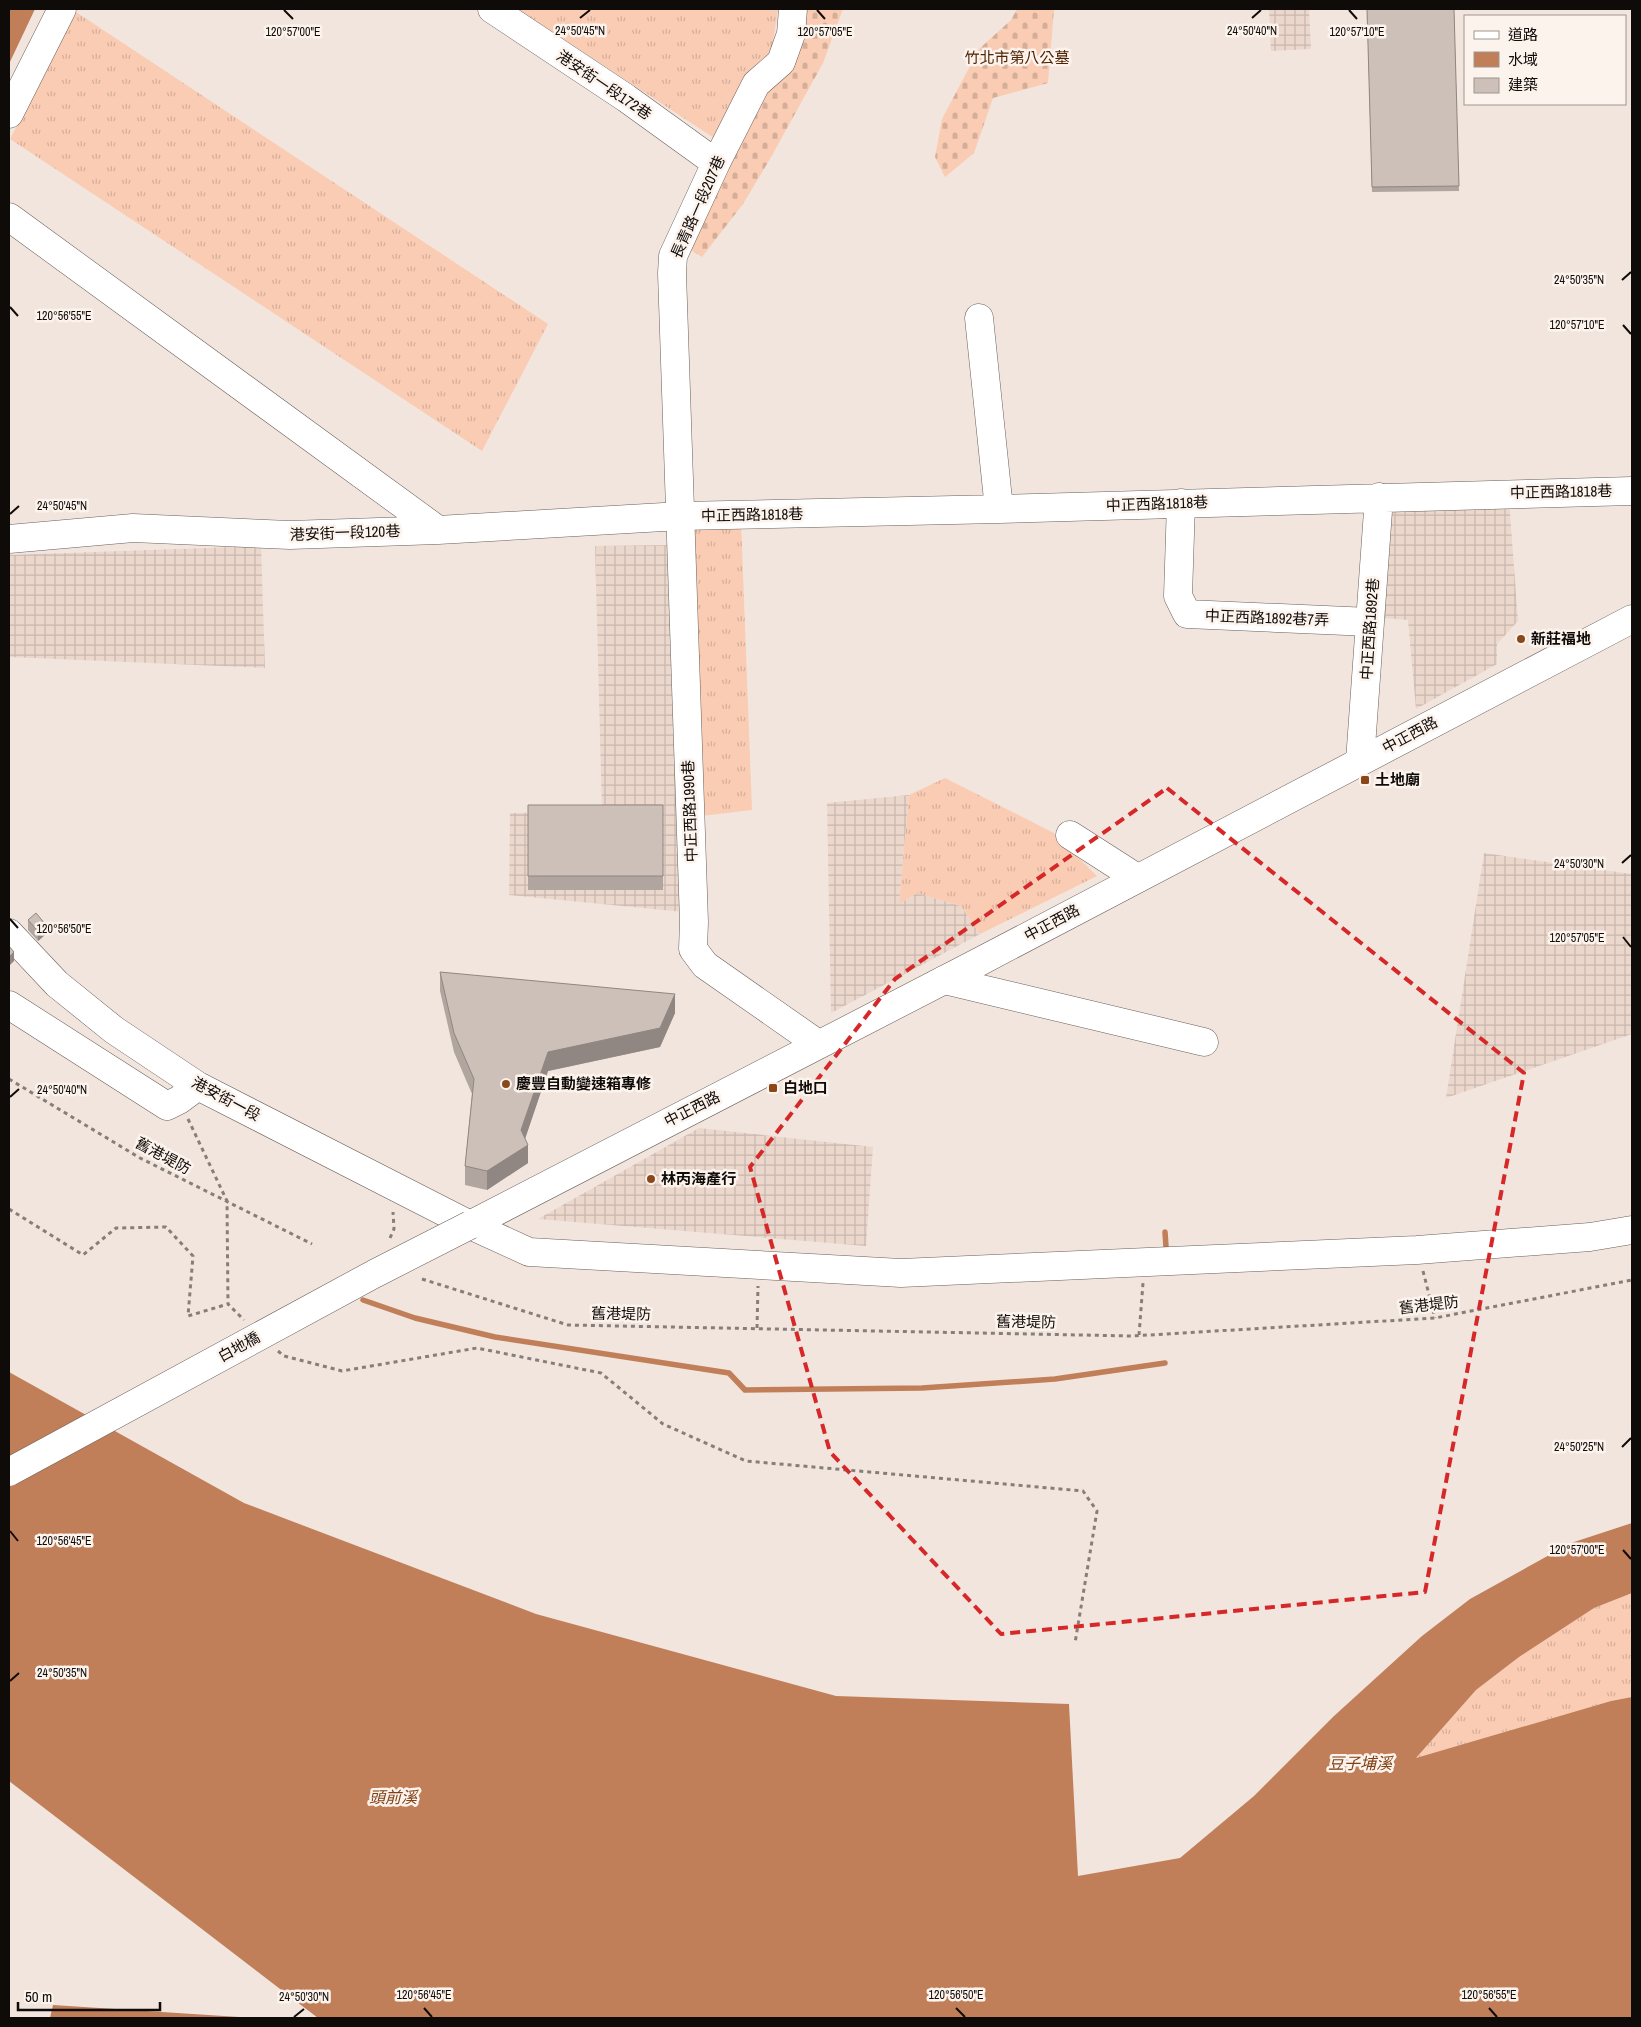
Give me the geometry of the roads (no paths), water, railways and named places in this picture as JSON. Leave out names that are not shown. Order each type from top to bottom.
[{"type":"street","points":[[9,114],[62,9]]},
{"type":"street","name":"港安街一段172巷","points":[[492,9],[626,98],[716,163]]},
{"type":"street","name":"長青路一段207巷","points":[[681,516],[672,273],[673,256],[716,163],[756,84],[781,62],[791,34],[793,9]]},
{"type":"street","points":[[9,217],[438,530]]},
{"type":"street","points":[[979,318],[999,509]]},
{"type":"street","name":"中正西路1818巷","points":[[681,516],[1632,491]]},
{"type":"street","name":"中正西路1892巷","points":[[1360,761],[1380,497]]},
{"type":"street","name":"中正西路1892巷7弄","points":[[1181,503],[1178,596],[1187,614],[1370,622]]},
{"type":"street","name":"港安街一段120巷","points":[[9,539],[133,528],[290,535],[438,530],[681,516]]},
{"type":"street","name":"中正西路1990巷","points":[[681,516],[693,949],[705,965],[818,1044]]},
{"type":"street","name":"中正西路","points":[[470,1225],[944,980],[1632,619]]},
{"type":"street","points":[[1070,835],[1137,878]]},
{"type":"street","name":"港安街一段","points":[[9,934],[57,984],[189,1093],[529,1252],[901,1273],[1417,1250],[1590,1237],[1632,1230]]},
{"type":"street","points":[[944,980],[1204,1042]]},
{"type":"street","points":[[9,1005],[167,1106],[189,1093]]},
{"type":"street","name":"白地橋","points":[[9,1472],[374,1274],[470,1225]]},
{"type":"water","points":[[9,9],[35,9],[9,64]]},
{"type":"water","name":"頭前溪","points":[[9,1372],[244,1503],[536,1614],[836,1696],[1069,1704],[1078,1876],[1180,1858],[1254,1796],[1334,1716],[1422,1636],[1470,1599],[1571,1543],[1632,1523],[1632,1593],[1594,1608],[1519,1657],[1476,1690],[1416,1758],[1611,1701],[1632,1697],[1632,2018],[318,2018],[9,1781]]},
{"type":"water","points":[[53,2005],[255,2018],[50,2018]]},
{"type":"waterway","points":[[1165,1232],[1166,1247]]},
{"type":"waterway","points":[[363,1300],[415,1318],[495,1337],[729,1373],[745,1390],[922,1388],[1055,1379],[1165,1363]]},
{"type":"place","name":"新莊福地","points":[[1521,639]]},
{"type":"place","name":"土地廟","points":[[1365,780]]},
{"type":"place","name":"慶豐自動變速箱專修","points":[[506,1084]]},
{"type":"place","name":"白地口","points":[[773,1088]]},
{"type":"place","name":"林丙海產行","points":[[651,1179]]},
{"type":"park label","name":"竹北市第八公墓","points":[[1017,58]]},
{"type":"water label","name":"豆子埔溪","points":[[1360,1763]]}]
